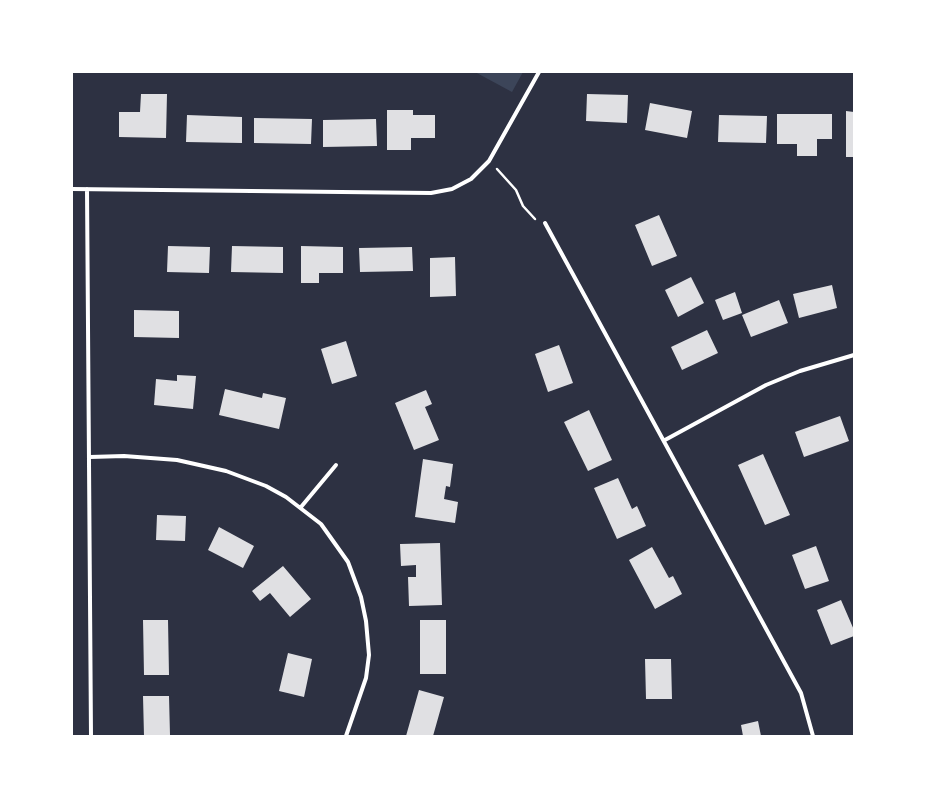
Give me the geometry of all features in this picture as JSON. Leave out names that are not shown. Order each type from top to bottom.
[{"type":"street","points":[[72,189],[431,193],[452,189],[471,179],[489,161],[539,72]]},
{"type":"street","points":[[87,189],[91,736]]},
{"type":"street","points":[[546,223],[801,693],[813,736]]},
{"type":"street","points":[[665,440],[766,385],[800,370],[854,355]]},
{"type":"street","points":[[90,457],[151,457],[202,465],[226,471],[266,486],[301,507],[321,524],[348,562],[361,597],[366,621],[369,654],[366,678],[346,736]]},
{"type":"street","points":[[301,507],[336,465]]},
{"type":"path","points":[[489,161],[516,190],[523,206],[539,223],[546,223]]},
{"type":"shaded area","points":[[475,72],[523,72],[512,92]]},
{"type":"building","points":[[141,94],[167,94],[166,138],[119,137],[119,112],[140,112]]},
{"type":"building","points":[[587,94],[628,95],[627,123],[586,121]]},
{"type":"building","points":[[650,103],[692,111],[687,138],[645,130]]},
{"type":"building","points":[[387,110],[413,110],[413,115],[435,115],[435,138],[411,138],[411,150],[387,150]]},
{"type":"building","points":[[846,111],[854,112],[854,157],[846,157]]},
{"type":"building","points":[[777,114],[832,114],[832,139],[817,139],[817,156],[797,156],[797,144],[777,144]]},
{"type":"building","points":[[187,115],[242,117],[242,143],[186,142]]},
{"type":"building","points":[[719,115],[767,116],[766,143],[718,142]]},
{"type":"building","points":[[254,118],[312,119],[311,144],[254,143]]},
{"type":"building","points":[[376,119],[377,146],[323,147],[323,120]]},
{"type":"building","points":[[659,215],[677,256],[652,266],[635,225]]},
{"type":"building","points":[[168,246],[210,247],[209,273],[167,272]]},
{"type":"building","points":[[232,246],[283,247],[283,273],[231,272]]},
{"type":"building","points":[[301,246],[343,247],[343,273],[319,273],[319,283],[301,283]]},
{"type":"building","points":[[412,247],[413,271],[360,272],[359,248]]},
{"type":"building","points":[[455,257],[456,296],[430,297],[430,258]]},
{"type":"building","points":[[691,277],[704,303],[678,317],[665,290]]},
{"type":"building","points":[[832,285],[837,308],[799,318],[793,294]]},
{"type":"building","points":[[735,292],[742,313],[723,320],[715,300]]},
{"type":"building","points":[[779,300],[788,323],[751,337],[742,315]]},
{"type":"building","points":[[134,310],[179,311],[179,338],[134,337]]},
{"type":"building","points":[[707,330],[718,353],[682,370],[671,347]]},
{"type":"building","points":[[346,341],[357,376],[332,384],[321,349]]},
{"type":"building","points":[[559,345],[573,383],[548,392],[535,354]]},
{"type":"building","points":[[177,375],[196,376],[193,409],[154,405],[156,379],[177,381]]},
{"type":"building","points":[[225,389],[262,398],[263,393],[286,398],[279,429],[219,415]]},
{"type":"building","points":[[426,390],[432,404],[425,407],[439,440],[414,450],[395,403]]},
{"type":"building","points":[[589,410],[612,460],[588,471],[564,422]]},
{"type":"building","points":[[840,416],[849,441],[804,457],[795,432]]},
{"type":"building","points":[[763,454],[790,515],[765,525],[738,465]]},
{"type":"building","points":[[423,459],[453,464],[450,487],[446,486],[444,499],[458,502],[455,523],[415,517]]},
{"type":"building","points":[[618,478],[632,509],[637,506],[646,526],[617,539],[594,488]]},
{"type":"building","points":[[157,515],[186,516],[185,541],[156,540]]},
{"type":"building","points":[[219,527],[254,546],[243,568],[208,550]]},
{"type":"building","points":[[440,543],[442,605],[409,606],[408,577],[416,577],[416,565],[401,566],[400,544]]},
{"type":"building","points":[[816,546],[829,581],[805,589],[792,555]]},
{"type":"building","points":[[652,547],[669,578],[673,576],[682,594],[655,609],[629,560]]},
{"type":"building","points":[[283,566],[311,599],[290,617],[270,593],[260,601],[252,591]]},
{"type":"building","points":[[841,600],[854,630],[854,636],[831,645],[817,610]]},
{"type":"building","points":[[143,620],[168,620],[169,675],[144,675]]},
{"type":"building","points":[[420,620],[446,620],[446,674],[420,674]]},
{"type":"building","points":[[288,653],[312,659],[304,697],[279,691]]},
{"type":"building","points":[[645,659],[671,659],[672,699],[646,699]]},
{"type":"building","points":[[419,690],[444,697],[433,736],[406,736]]},
{"type":"building","points":[[143,696],[169,696],[170,735],[144,736]]},
{"type":"building","points":[[758,721],[761,736],[743,736],[741,725]]}]
